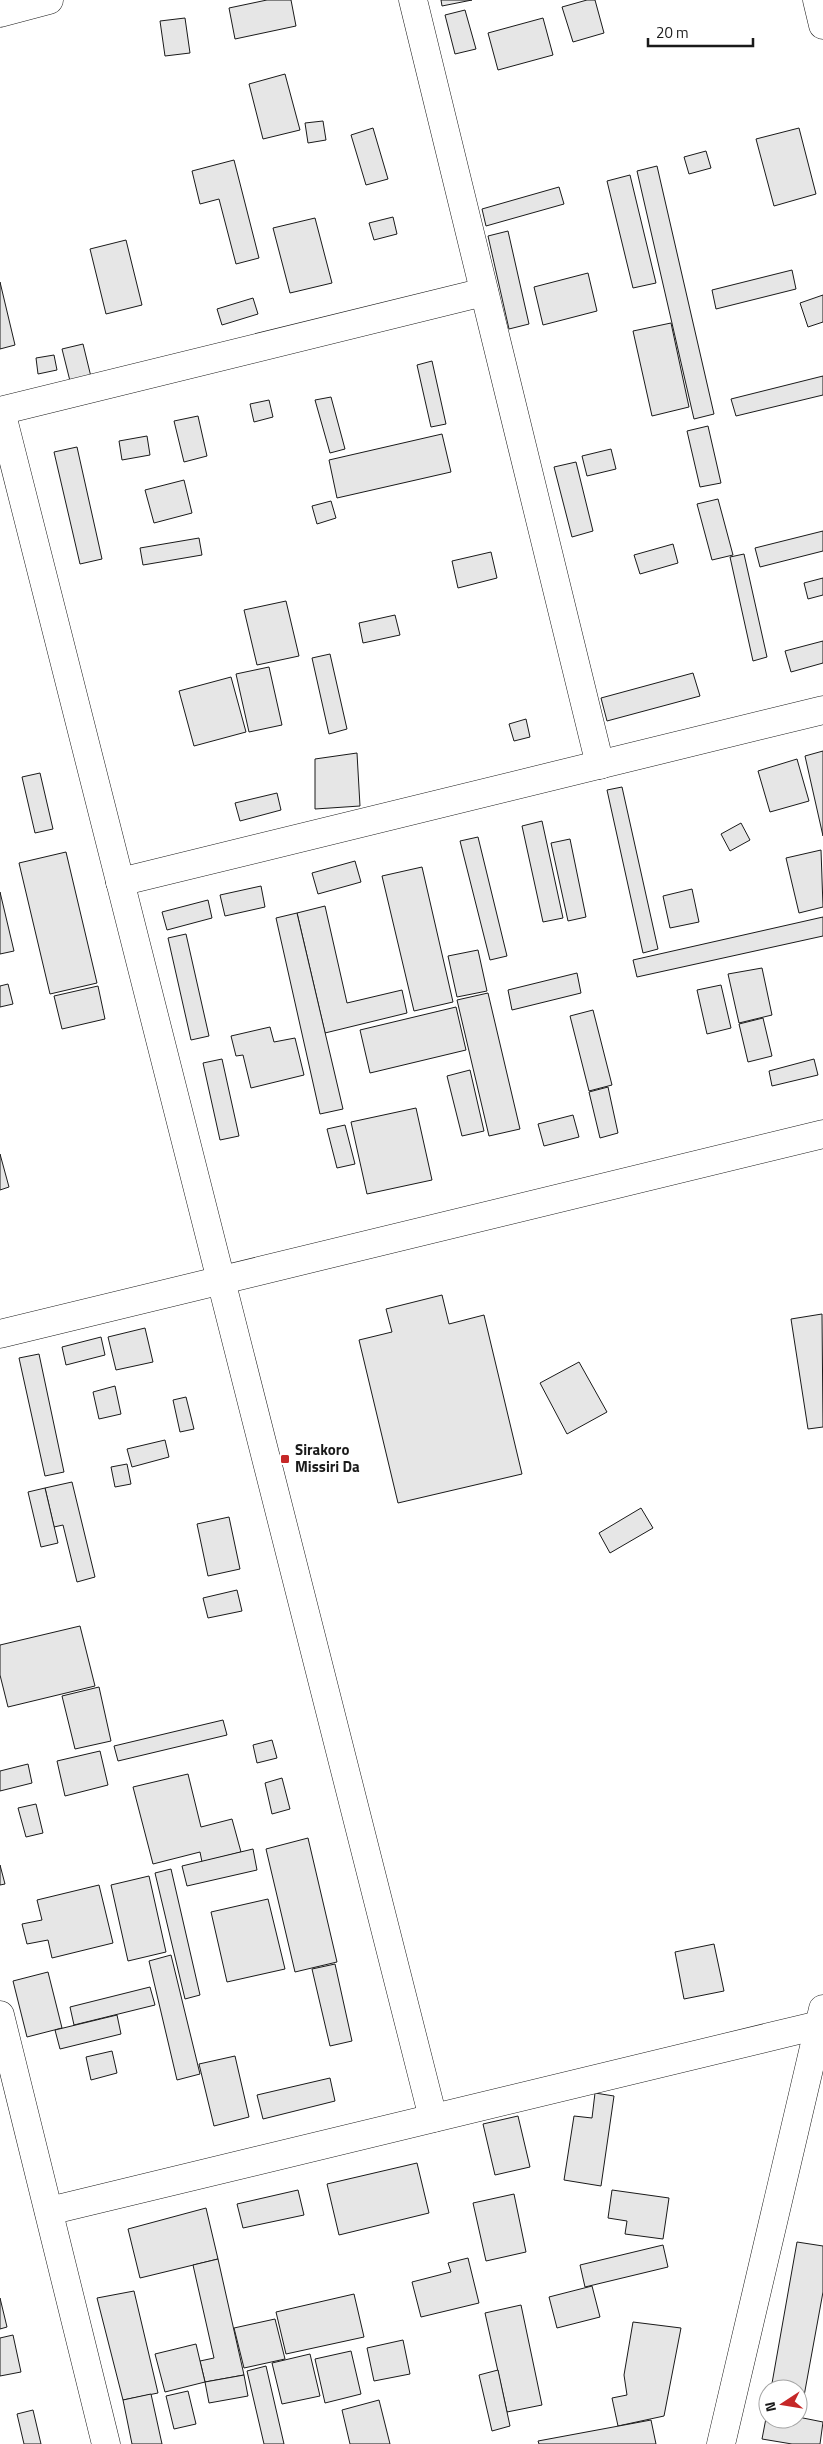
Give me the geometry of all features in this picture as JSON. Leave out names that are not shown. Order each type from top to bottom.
[{"type":"street","points":[[0,13],[49,0]]},
{"type":"street","points":[[413,0],[600,765]]},
{"type":"street","points":[[817,0],[823,25]]},
{"type":"street","points":[[432,2118],[1,411],[484,292]]},
{"type":"street","points":[[120,882],[823,710]]},
{"type":"street","points":[[0,1334],[823,1134]]},
{"type":"street","points":[[0,2015],[106,2444]]},
{"type":"street","points":[[49,2211],[432,2118],[821,2017],[720,2444]]},
{"type":"building","points":[[267,0],[291,0],[296,26],[235,39],[229,8]]},
{"type":"building","points":[[441,0],[472,0],[442,6]]},
{"type":"building","points":[[587,0],[595,0],[604,33],[573,42],[562,7]]},
{"type":"building","points":[[465,10],[476,49],[455,54],[445,15]]},
{"type":"building","points":[[185,18],[190,53],[165,56],[160,21]]},
{"type":"building","points":[[543,18],[553,55],[498,70],[488,33]]},
{"type":"building","points":[[285,74],[300,130],[263,139],[249,84]]},
{"type":"building","points":[[323,121],[326,140],[308,143],[305,123]]},
{"type":"building","points":[[373,128],[388,179],[366,185],[351,135]]},
{"type":"building","points":[[799,128],[816,194],[774,206],[756,139]]},
{"type":"building","points":[[706,151],[711,168],[689,174],[684,157]]},
{"type":"building","points":[[234,160],[259,258],[236,264],[219,199],[200,204],[192,171]]},
{"type":"building","points":[[657,166],[714,414],[694,419],[637,171]]},
{"type":"building","points":[[630,175],[656,283],[633,288],[607,181]]},
{"type":"building","points":[[559,187],[564,204],[486,226],[482,209]]},
{"type":"building","points":[[393,217],[397,234],[374,240],[369,223]]},
{"type":"building","points":[[315,218],[332,283],[290,293],[273,228]]},
{"type":"building","points":[[508,231],[529,324],[509,329],[488,236]]},
{"type":"building","points":[[126,240],[142,305],[106,314],[90,249]]},
{"type":"building","points":[[792,270],[796,289],[716,309],[712,290]]},
{"type":"building","points":[[588,273],[597,311],[543,325],[534,287]]},
{"type":"building","points":[[0,282],[15,345],[0,349]]},
{"type":"building","points":[[823,295],[823,322],[808,327],[800,303]]},
{"type":"building","points":[[253,298],[258,314],[222,325],[217,309]]},
{"type":"building","points":[[671,323],[689,407],[652,416],[633,331]]},
{"type":"building","points":[[83,344],[92,381],[71,385],[62,349]]},
{"type":"building","points":[[54,355],[57,370],[38,374],[36,358]]},
{"type":"building","points":[[432,361],[446,424],[431,427],[417,365]]},
{"type":"building","points":[[823,376],[823,395],[736,416],[731,399]]},
{"type":"building","points":[[331,397],[345,449],[330,453],[315,400]]},
{"type":"building","points":[[269,400],[273,417],[254,422],[250,404]]},
{"type":"building","points":[[198,416],[207,456],[184,462],[174,421]]},
{"type":"building","points":[[708,426],[721,483],[700,487],[687,431]]},
{"type":"building","points":[[442,434],[451,472],[337,498],[329,460]]},
{"type":"building","points":[[147,436],[150,455],[122,460],[119,441]]},
{"type":"building","points":[[77,447],[102,559],[80,564],[54,452]]},
{"type":"building","points":[[611,449],[616,469],[587,476],[582,456]]},
{"type":"building","points":[[576,462],[593,531],[572,537],[554,467]]},
{"type":"building","points":[[184,480],[192,513],[154,523],[145,490]]},
{"type":"building","points":[[718,499],[733,555],[712,560],[697,504]]},
{"type":"building","points":[[331,501],[336,518],[317,524],[312,506]]},
{"type":"building","points":[[823,531],[823,551],[760,567],[755,548]]},
{"type":"building","points":[[199,538],[202,555],[143,565],[140,548]]},
{"type":"building","points":[[673,544],[678,563],[640,574],[634,555]]},
{"type":"building","points":[[491,552],[497,578],[458,588],[452,561]]},
{"type":"building","points":[[744,554],[767,657],[753,661],[730,557]]},
{"type":"building","points":[[823,578],[823,595],[808,599],[804,583]]},
{"type":"building","points":[[286,601],[299,656],[257,665],[244,610]]},
{"type":"building","points":[[395,615],[400,635],[363,643],[359,623]]},
{"type":"building","points":[[823,641],[823,663],[791,672],[785,651]]},
{"type":"building","points":[[330,654],[347,729],[329,734],[312,658]]},
{"type":"building","points":[[269,667],[282,725],[249,732],[236,674]]},
{"type":"building","points":[[693,673],[700,696],[607,721],[601,698]]},
{"type":"building","points":[[231,677],[246,732],[194,746],[179,691]]},
{"type":"building","points":[[526,719],[530,737],[514,741],[509,724]]},
{"type":"building","points":[[823,751],[823,836],[805,756]]},
{"type":"building","points":[[357,753],[360,806],[315,809],[315,759]]},
{"type":"building","points":[[797,759],[809,801],[770,812],[758,771]]},
{"type":"building","points":[[40,773],[53,829],[35,833],[22,777]]},
{"type":"building","points":[[622,787],[658,949],[643,953],[607,790]]},
{"type":"building","points":[[277,793],[281,810],[240,821],[235,803]]},
{"type":"building","points":[[542,821],[563,918],[543,922],[522,826]]},
{"type":"building","points":[[741,823],[750,840],[730,851],[721,834]]},
{"type":"building","points":[[478,837],[507,956],[490,960],[460,841]]},
{"type":"building","points":[[570,839],[586,917],[568,921],[551,843]]},
{"type":"building","points":[[821,850],[823,907],[799,913],[786,858]]},
{"type":"building","points":[[66,852],[97,983],[50,994],[19,863]]},
{"type":"building","points":[[355,861],[361,882],[318,894],[312,873]]},
{"type":"building","points":[[422,867],[453,1002],[414,1011],[382,876]]},
{"type":"building","points":[[261,886],[265,907],[225,916],[220,895]]},
{"type":"building","points":[[692,889],[699,922],[670,928],[663,896]]},
{"type":"building","points":[[0,892],[14,951],[0,954]]},
{"type":"building","points":[[208,900],[212,918],[167,930],[162,912]]},
{"type":"building","points":[[325,906],[347,1003],[402,990],[407,1013],[325,1033],[297,913]]},
{"type":"building","points":[[297,913],[343,1109],[320,1114],[276,918]]},
{"type":"building","points":[[823,917],[823,936],[637,977],[633,960]]},
{"type":"building","points":[[186,934],[209,1036],[191,1040],[168,938]]},
{"type":"building","points":[[478,950],[487,991],[457,997],[448,956]]},
{"type":"building","points":[[762,968],[772,1015],[739,1023],[728,974]]},
{"type":"building","points":[[577,973],[581,993],[512,1010],[508,990]]},
{"type":"building","points":[[8,984],[13,1004],[0,1007],[0,986]]},
{"type":"building","points":[[721,985],[731,1028],[707,1034],[697,990]]},
{"type":"building","points":[[98,986],[105,1019],[62,1029],[54,996]]},
{"type":"building","points":[[488,993],[520,1129],[489,1136],[457,1000]]},
{"type":"building","points":[[456,1007],[466,1050],[370,1073],[360,1030]]},
{"type":"building","points":[[593,1010],[612,1085],[589,1091],[570,1016]]},
{"type":"building","points":[[763,1018],[772,1056],[748,1062],[739,1024]]},
{"type":"building","points":[[270,1027],[274,1042],[295,1038],[304,1075],[251,1088],[243,1055],[236,1056],[231,1036]]},
{"type":"building","points":[[222,1059],[239,1136],[220,1140],[203,1063]]},
{"type":"building","points":[[814,1059],[818,1075],[772,1086],[769,1071]]},
{"type":"building","points":[[470,1070],[484,1131],[462,1136],[447,1076]]},
{"type":"building","points":[[608,1087],[618,1133],[600,1138],[589,1092]]},
{"type":"building","points":[[416,1108],[432,1180],[367,1194],[351,1122]]},
{"type":"building","points":[[573,1115],[579,1137],[544,1146],[538,1124]]},
{"type":"building","points":[[345,1125],[355,1164],[337,1168],[327,1129]]},
{"type":"building","points":[[0,1154],[9,1187],[0,1190]]},
{"type":"building","points":[[442,1295],[449,1324],[484,1315],[522,1474],[398,1503],[359,1340],[392,1332],[386,1309]]},
{"type":"building","points":[[822,1314],[823,1427],[808,1429],[791,1319]]},
{"type":"building","points":[[145,1328],[153,1362],[116,1370],[108,1337]]},
{"type":"building","points":[[101,1337],[105,1355],[66,1365],[62,1347]]},
{"type":"building","points":[[39,1354],[64,1472],[45,1476],[19,1358]]},
{"type":"building","points":[[579,1362],[607,1412],[567,1434],[540,1383]]},
{"type":"building","points":[[115,1386],[121,1414],[99,1419],[93,1392]]},
{"type":"building","points":[[186,1397],[194,1429],[180,1432],[173,1400]]},
{"type":"building","points":[[165,1440],[169,1457],[132,1467],[127,1449]]},
{"type":"building","points":[[127,1464],[131,1484],[115,1487],[111,1467]]},
{"type":"building","points":[[72,1482],[95,1577],[77,1582],[63,1525],[54,1527],[45,1488]]},
{"type":"building","points":[[45,1488],[58,1543],[41,1547],[28,1492]]},
{"type":"building","points":[[641,1508],[653,1528],[610,1553],[599,1533]]},
{"type":"building","points":[[229,1517],[240,1569],[208,1576],[197,1524]]},
{"type":"building","points":[[237,1590],[242,1611],[208,1618],[203,1598]]},
{"type":"building","points":[[80,1626],[95,1686],[8,1707],[0,1675],[0,1645]]},
{"type":"building","points":[[99,1687],[111,1741],[75,1749],[62,1696]]},
{"type":"building","points":[[223,1720],[227,1735],[118,1761],[114,1746]]},
{"type":"building","points":[[272,1740],[277,1758],[257,1763],[253,1745]]},
{"type":"building","points":[[100,1751],[108,1785],[65,1796],[57,1761]]},
{"type":"building","points":[[28,1764],[32,1783],[0,1791],[0,1771]]},
{"type":"building","points":[[188,1774],[201,1827],[232,1819],[241,1852],[202,1862],[200,1852],[153,1864],[133,1787]]},
{"type":"building","points":[[282,1778],[290,1809],[272,1814],[265,1783]]},
{"type":"building","points":[[36,1804],[43,1833],[26,1837],[18,1808]]},
{"type":"building","points":[[308,1838],[337,1962],[295,1972],[266,1849]]},
{"type":"building","points":[[253,1849],[257,1870],[187,1886],[182,1866]]},
{"type":"building","points":[[0,1865],[5,1884],[0,1885]]},
{"type":"building","points":[[171,1869],[200,1995],[185,1999],[155,1873]]},
{"type":"building","points":[[149,1876],[166,1952],[128,1961],[111,1885]]},
{"type":"building","points":[[99,1885],[113,1943],[52,1958],[48,1940],[27,1944],[22,1924],[42,1920],[37,1900]]},
{"type":"building","points":[[268,1899],[285,1969],[227,1982],[211,1912]]},
{"type":"building","points":[[714,1944],[724,1991],[684,1999],[675,1952]]},
{"type":"building","points":[[171,1955],[200,2074],[177,2080],[149,1961]]},
{"type":"building","points":[[335,1964],[352,2041],[330,2046],[312,1969]]},
{"type":"building","points":[[48,1972],[62,2028],[27,2037],[13,1981]]},
{"type":"building","points":[[150,1987],[155,2005],[74,2025],[70,2007]]},
{"type":"building","points":[[117,2015],[121,2034],[60,2049],[55,2030]]},
{"type":"building","points":[[112,2051],[117,2073],[91,2080],[86,2057]]},
{"type":"building","points":[[235,2056],[249,2117],[214,2126],[199,2064]]},
{"type":"building","points":[[330,2078],[335,2101],[263,2119],[257,2095]]},
{"type":"building","points":[[595,2093],[614,2096],[601,2186],[564,2180],[574,2116],[592,2118]]},
{"type":"building","points":[[518,2116],[530,2167],[495,2175],[483,2124]]},
{"type":"building","points":[[417,2163],[429,2213],[339,2235],[327,2184]]},
{"type":"building","points":[[298,2190],[304,2215],[243,2228],[237,2204]]},
{"type":"building","points":[[612,2190],[669,2198],[663,2239],[625,2234],[627,2221],[608,2218]]},
{"type":"building","points":[[514,2194],[526,2252],[486,2261],[473,2203]]},
{"type":"building","points":[[206,2208],[218,2259],[140,2278],[128,2229]]},
{"type":"building","points":[[797,2242],[823,2246],[823,2292],[807,2379],[773,2379]]},
{"type":"building","points":[[663,2245],[668,2267],[585,2287],[580,2265]]},
{"type":"building","points":[[468,2258],[479,2303],[421,2317],[412,2282],[451,2272],[448,2263]]},
{"type":"building","points":[[218,2259],[244,2375],[205,2382],[200,2361],[214,2358],[193,2265]]},
{"type":"building","points":[[592,2286],[600,2317],[557,2328],[549,2297]]},
{"type":"building","points":[[134,2291],[158,2393],[123,2400],[97,2298]]},
{"type":"building","points":[[354,2294],[364,2337],[286,2354],[276,2312]]},
{"type":"building","points":[[0,2298],[7,2327],[0,2329]]},
{"type":"building","points":[[521,2305],[542,2405],[507,2412],[485,2313]]},
{"type":"building","points":[[275,2319],[285,2359],[244,2368],[234,2328]]},
{"type":"building","points":[[633,2322],[681,2328],[664,2416],[618,2426],[612,2398],[627,2395],[624,2375]]},
{"type":"building","points":[[13,2335],[21,2372],[0,2376],[0,2338]]},
{"type":"building","points":[[403,2340],[410,2374],[374,2381],[367,2348]]},
{"type":"building","points":[[196,2344],[205,2382],[165,2392],[155,2354]]},
{"type":"building","points":[[351,2351],[361,2394],[325,2403],[315,2359]]},
{"type":"building","points":[[310,2354],[320,2396],[282,2404],[272,2363]]},
{"type":"building","points":[[266,2366],[284,2444],[264,2444],[247,2371]]},
{"type":"building","points":[[498,2370],[510,2426],[492,2431],[479,2375]]},
{"type":"building","points":[[244,2375],[248,2396],[209,2403],[205,2382]]},
{"type":"building","points":[[188,2391],[196,2424],[174,2429],[166,2396]]},
{"type":"building","points":[[151,2394],[162,2444],[132,2444],[123,2400]]},
{"type":"building","points":[[379,2400],[390,2444],[350,2444],[342,2410]]},
{"type":"building","points":[[33,2410],[41,2444],[24,2444],[17,2414]]},
{"type":"building","points":[[808,2419],[823,2422],[820,2444],[792,2444],[762,2439],[764,2429],[808,2429]]},
{"type":"building","points":[[651,2420],[656,2444],[539,2444],[538,2441]]},
{"type":"place","name":"Sirakoro Missiri Da","points":[[285,1459]]}]
